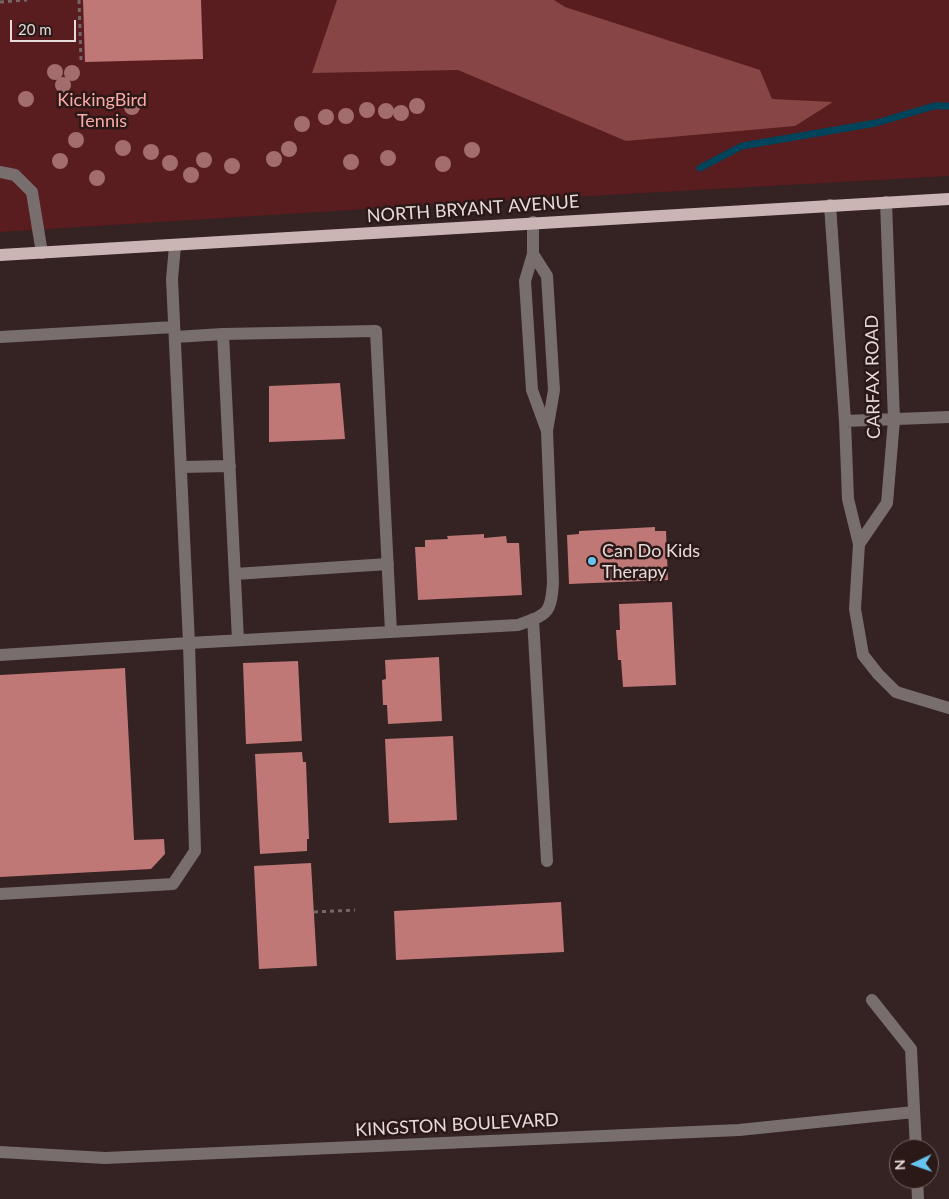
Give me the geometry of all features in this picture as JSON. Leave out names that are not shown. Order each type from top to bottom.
[{"type":"main road","name":"NORTH BRYANT AVENUE","points":[[0,255],[175,246],[533,222],[949,199]]},
{"type":"street","points":[[0,172],[15,176],[32,192],[42,253]]},
{"type":"street","name":"CARFAX ROAD","points":[[859,544],[886,503],[894,420],[886,202]]},
{"type":"street","name":"CARFAX ROAD","points":[[830,205],[845,421],[848,499],[859,544],[855,610],[863,655],[896,692],[949,708]]},
{"type":"street","points":[[533,222],[534,254],[525,281],[532,390],[547,431]]},
{"type":"street","points":[[0,894],[173,884],[195,851],[189,643],[172,279],[175,246]]},
{"type":"street","points":[[0,655],[518,625],[544,615],[552,603],[553,582],[547,431],[554,390],[547,276],[534,254]]},
{"type":"street","points":[[0,337],[174,332],[224,334],[376,331],[391,632]]},
{"type":"street","points":[[224,334],[238,640]]},
{"type":"street","points":[[845,421],[949,417]]},
{"type":"street","points":[[181,468],[230,466]]},
{"type":"street","points":[[234,574],[388,564]]},
{"type":"street","points":[[533,619],[546,861]]},
{"type":"street","points":[[872,1000],[912,1049],[915,1139]]},
{"type":"street","name":"KINGSTON BOULEVARD","points":[[0,1152],[105,1158],[739,1130],[914,1112]]},
{"type":"path","points":[[0,2],[27,0]]},
{"type":"path","points":[[80,1],[81,60]]},
{"type":"path","points":[[314,912],[355,910]]},
{"type":"green space","name":"KickingBird Tennis","points":[[0,0],[949,0],[949,176],[463,203],[0,232]]},
{"type":"shaded area","points":[[337,0],[554,0],[565,7],[760,70],[772,99],[833,102],[795,126],[626,141],[458,70],[312,73]]},
{"type":"building","points":[[83,0],[201,0],[203,59],[85,62]]},
{"type":"building","points":[[340,383],[345,439],[269,442],[269,386]]},
{"type":"building","points":[[655,527],[655,531],[666,531],[668,580],[569,584],[567,535],[579,534],[579,531]]},
{"type":"building","points":[[484,534],[484,538],[506,536],[507,543],[519,543],[522,595],[418,600],[415,547],[425,547],[425,540],[448,539],[447,536]]},
{"type":"building","points":[[672,602],[676,685],[623,687],[621,660],[618,660],[616,630],[620,630],[619,604]]},
{"type":"building","points":[[439,657],[442,721],[388,724],[387,705],[383,705],[382,680],[386,679],[385,660]]},
{"type":"building","points":[[298,661],[302,741],[246,744],[243,663]]},
{"type":"building","points":[[125,668],[134,840],[164,839],[165,854],[151,869],[0,877],[0,675]]},
{"type":"building","points":[[453,736],[457,820],[389,823],[385,739]]},
{"type":"building","points":[[302,752],[303,762],[306,762],[309,839],[307,839],[307,851],[260,854],[255,754]]},
{"type":"building","points":[[311,863],[317,966],[259,969],[254,866]]},
{"type":"building","points":[[561,902],[564,952],[396,960],[394,911]]},
{"type":"waterway","points":[[700,168],[742,146],[876,123],[934,106],[949,106]]},
{"type":"place","name":"Can Do Kids Therapy","points":[[592,561]]}]
